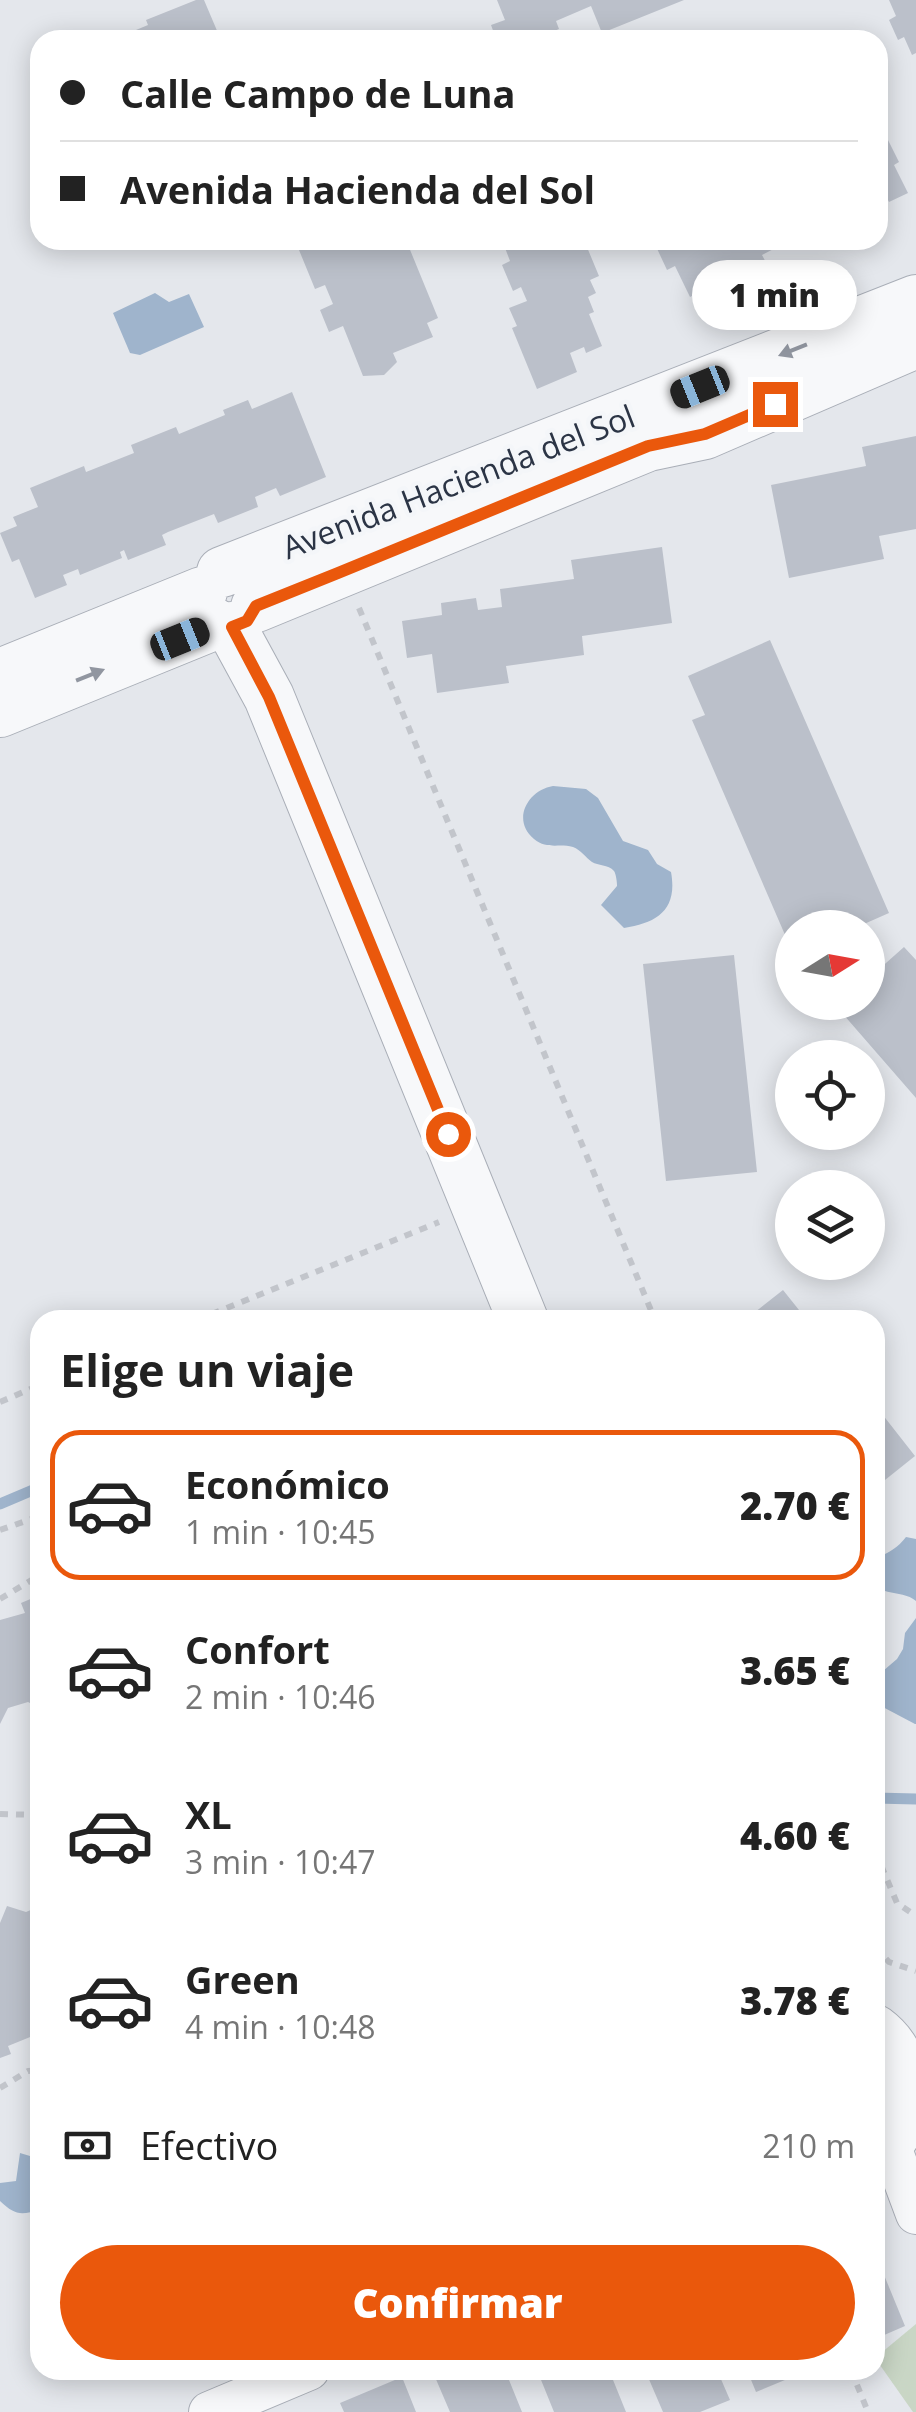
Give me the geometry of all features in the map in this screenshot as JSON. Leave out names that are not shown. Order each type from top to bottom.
[{"type":"street","name":"Avenida Hacienda del Sol","points":[[0,712],[226,604],[916,300]]},
{"type":"street","name":"Avenida Hacienda del Sol","points":[[0,674],[338,573],[648,446],[705,434],[916,343]]},
{"type":"street","points":[[226,604],[269,697],[519,1310]]},
{"type":"street","points":[[896,2041],[909,2064],[915,2086],[914,2109],[897,2140],[916,2214]]},
{"type":"street","points":[[209,2412],[284,2380]]},
{"type":"path","points":[[338,573],[365,618],[651,1310]]},
{"type":"path","points":[[222,1310],[477,1207]]},
{"type":"path","points":[[0,1402],[30,1389]]},
{"type":"path","points":[[0,1530],[30,1520]]},
{"type":"path","points":[[0,1599],[30,1581]]},
{"type":"path","points":[[0,1814],[30,1815]]},
{"type":"path","points":[[885,1875],[897,1903],[916,1916]]},
{"type":"path","points":[[885,1958],[916,1971]]},
{"type":"path","points":[[0,2088],[30,2071]]},
{"type":"path","points":[[855,2380],[868,2412]]},
{"type":"green space","points":[[916,2324],[916,2412],[885,2372],[885,2350]]},
{"type":"water","points":[[155,293],[169,302],[189,294],[204,327],[140,355],[130,353],[113,313]]},
{"type":"water","points":[[553,786],[586,789],[598,798],[623,841],[648,850],[657,864],[671,872],[668,905],[655,918],[624,928],[601,905],[617,886],[614,871],[592,862],[573,847],[539,842],[527,831],[523,815],[530,800]]},
{"type":"water","points":[[906,1537],[916,1539],[916,1601],[885,1591],[885,1555]]},
{"type":"water","points":[[916,1618],[916,1724],[885,1708],[885,1669],[903,1649],[905,1633]]},
{"type":"water","points":[[20,2153],[30,2156],[30,2211],[14,2212],[0,2201],[0,2183],[16,2181]]},
{"type":"building","points":[[204,0],[217,30],[136,30],[148,25],[146,20]]},
{"type":"building","points":[[497,0],[684,0],[609,30],[601,30],[591,6],[556,21],[557,30],[493,30],[491,25],[505,20]]},
{"type":"building","points":[[889,0],[916,0],[916,53],[912,55],[904,37],[898,40],[889,20],[896,16]]},
{"type":"building","points":[[888,140],[899,162],[894,165],[908,193],[889,202]]},
{"type":"building","points":[[299,250],[410,250],[438,318],[427,323],[433,337],[393,353],[397,362],[384,375],[363,376],[343,326],[329,332],[320,310],[333,304],[325,285],[315,289]]},
{"type":"building","points":[[506,250],[588,250],[599,276],[590,280],[596,293],[588,297],[594,312],[589,314],[602,346],[586,353],[584,347],[570,353],[577,372],[537,389],[512,328],[517,326],[509,308],[527,301],[521,287],[513,291],[502,265],[510,261]]},
{"type":"building","points":[[658,250],[772,250],[762,255],[770,270],[752,279],[748,272],[732,280],[728,271],[720,275],[730,297],[709,307],[701,291],[690,297],[675,266],[667,270]]},
{"type":"building","points":[[292,392],[326,477],[280,496],[276,488],[255,497],[258,507],[218,523],[214,514],[168,532],[162,535],[166,545],[128,560],[124,550],[120,552],[122,558],[80,575],[78,569],[63,575],[67,585],[35,598],[19,559],[12,562],[0,533],[17,526],[13,517],[38,507],[30,488],[84,466],[86,472],[134,453],[131,445],[176,427],[179,434],[225,415],[223,410],[248,400],[252,409]]},
{"type":"building","points":[[916,436],[916,529],[879,536],[884,559],[789,578],[771,485],[866,466],[862,447]]},
{"type":"building","points":[[662,547],[672,623],[582,636],[584,655],[506,666],[509,683],[437,693],[432,654],[407,658],[402,621],[442,615],[441,603],[476,598],[478,610],[502,607],[500,589],[574,579],[571,560]]},
{"type":"building","points":[[770,640],[889,913],[775,912],[692,720],[705,715],[688,676]]},
{"type":"building","points":[[904,947],[916,960],[916,1098],[885,1062],[885,1040],[866,1040],[848,1020],[885,1020],[885,964]]},
{"type":"building","points":[[734,955],[757,1172],[666,1181],[643,964]]},
{"type":"building","points":[[783,1290],[799,1310],[758,1310]]},
{"type":"building","points":[[885,1418],[915,1456],[885,1480]]},
{"type":"building","points":[[30,1599],[30,1703],[8,1708],[0,1724],[0,1620],[25,1613],[21,1603]]},
{"type":"building","points":[[7,1906],[30,1910],[30,2037],[8,2046],[11,2054],[0,2058],[0,1923]]},
{"type":"building","points":[[885,2277],[905,2326],[885,2335]]},
{"type":"building","points":[[403,2380],[416,2412],[344,2412],[340,2403]]},
{"type":"building","points":[[436,2380],[509,2380],[522,2412],[450,2412]]},
{"type":"building","points":[[541,2380],[613,2380],[626,2412],[554,2412]]},
{"type":"building","points":[[649,2380],[721,2380],[730,2400],[700,2412],[663,2412]]},
{"type":"building","points":[[751,2380],[785,2380],[756,2392]]},
{"type":"waterway","points":[[0,1504],[30,1491]]},
{"type":"waterway","points":[[885,1798],[916,1799]]},
{"type":"route","points":[[448,1134],[269,697],[232,627],[247,621],[256,606],[648,446],[705,434],[775,404]]}]
